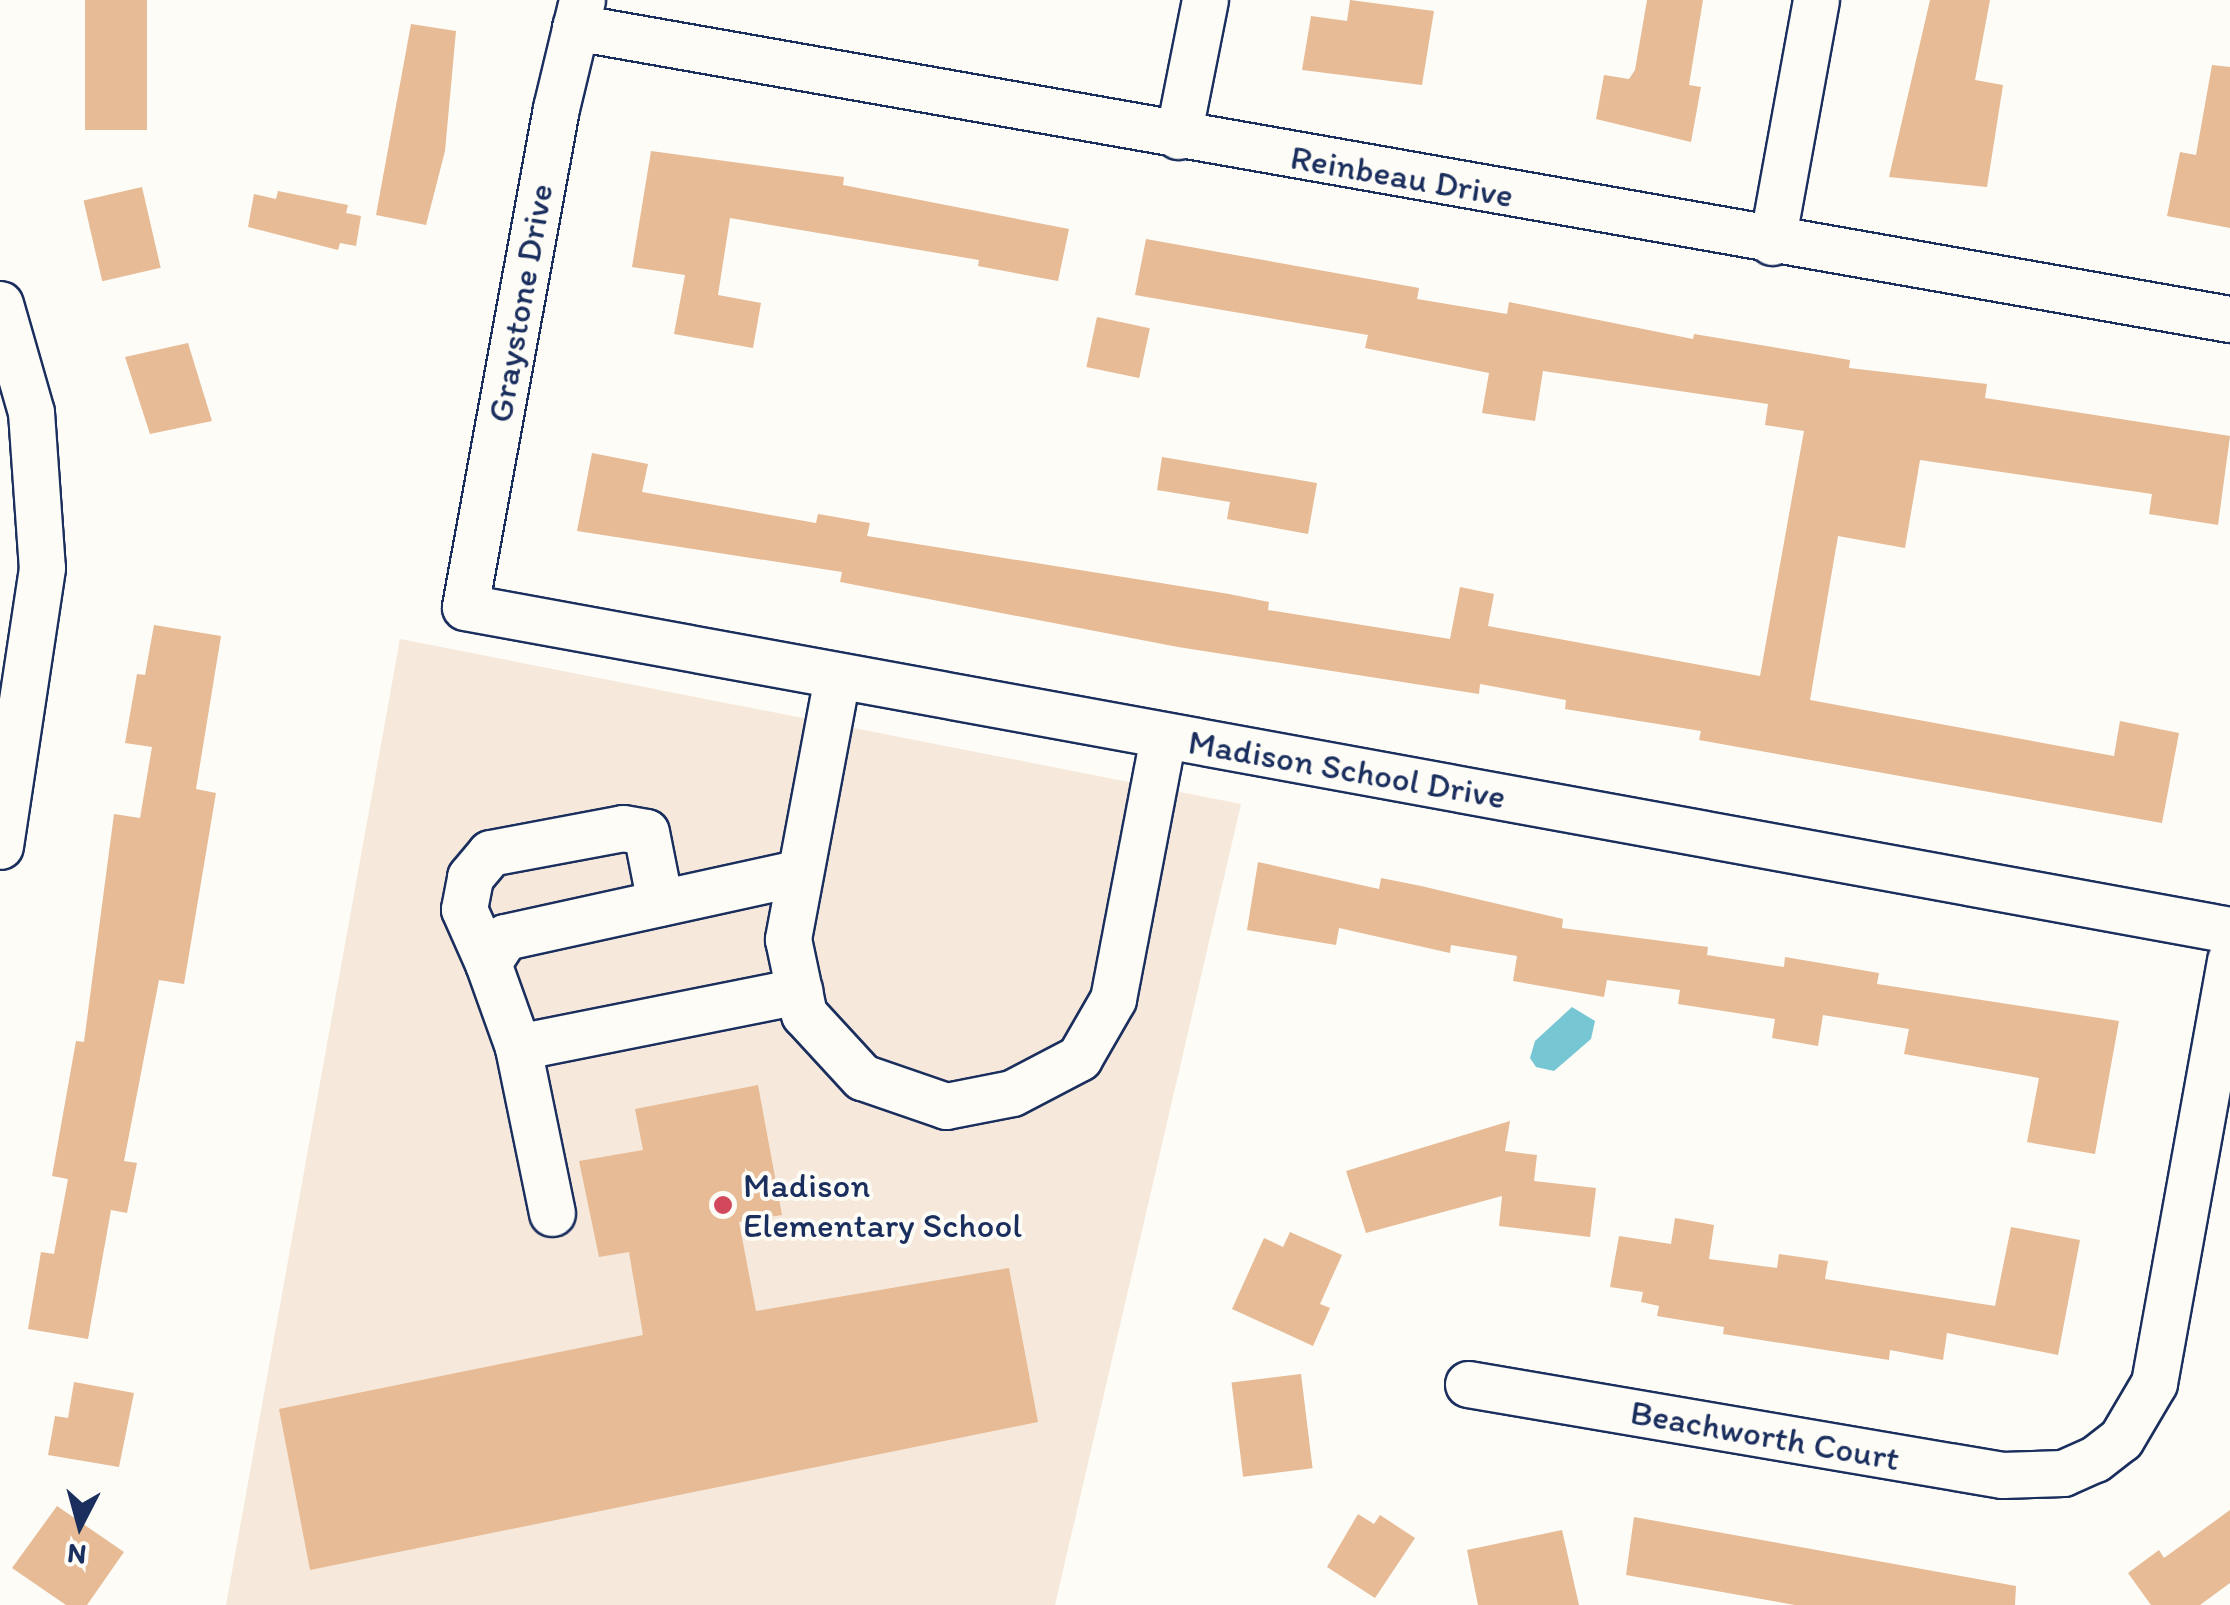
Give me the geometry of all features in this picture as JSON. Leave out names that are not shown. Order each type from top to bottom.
[{"type":"street","points":[[1178,136],[1205,0]]},
{"type":"street","points":[[1772,242],[1816,0]]},
{"type":"street","name":"Reinbeau Drive","points":[[579,14],[1178,136],[2230,319]]},
{"type":"street","name":"Graystone Drive","points":[[465,608],[579,14]]},
{"type":"street","points":[[0,304],[31,412],[42,568],[1,829]]},
{"type":"street","name":"Madison School Drive","points":[[465,608],[2230,930]]},
{"type":"street","points":[[837,677],[788,939],[804,1014],[862,1077],[946,1106],[1012,1093],[1079,1058],[1113,998],[1164,736]]},
{"type":"street","points":[[552,1213],[518,1047],[464,909],[470,877],[490,853],[623,828],[646,832],[660,903]]},
{"type":"street","points":[[488,963],[505,937],[800,872]]},
{"type":"street","name":"Beachworth Court","points":[[1468,1384],[2002,1475],[2063,1473],[2121,1439],[2154,1382],[2230,960]]},
{"type":"street","points":[[518,1047],[799,991]]},
{"type":"shaded area","name":"Madison Elementary School","points":[[400,639],[1241,804],[1055,1605],[226,1605]]},
{"type":"water","points":[[1572,1007],[1595,1021],[1591,1039],[1554,1071],[1536,1067],[1530,1058],[1535,1041]]},
{"type":"building","points":[[85,0],[147,0],[147,130],[85,130]]},
{"type":"building","points":[[1350,0],[1434,11],[1422,85],[1302,70],[1311,16],[1347,21]]},
{"type":"building","points":[[1647,0],[1703,0],[1689,85],[1701,87],[1691,142],[1596,119],[1604,75],[1629,79],[1635,70]]},
{"type":"building","points":[[1930,0],[1990,0],[1975,80],[2003,85],[1987,187],[1889,177]]},
{"type":"building","points":[[411,24],[456,31],[445,151],[426,225],[376,215]]},
{"type":"building","points":[[2212,65],[2230,67],[2230,228],[2167,216],[2180,152],[2196,155]]},
{"type":"building","points":[[651,151],[844,177],[843,185],[1069,229],[1058,281],[978,266],[979,260],[730,218],[718,295],[761,303],[753,348],[674,334],[685,275],[632,267]]},
{"type":"building","points":[[142,187],[161,268],[102,281],[84,200]]},
{"type":"building","points":[[278,191],[348,205],[346,213],[361,216],[356,246],[340,243],[338,250],[248,227],[254,194],[276,199]]},
{"type":"building","points":[[1146,239],[1419,288],[1417,299],[1507,314],[1509,302],[1693,339],[1694,334],[1850,360],[1849,368],[1987,384],[1985,398],[2230,436],[2218,525],[2149,514],[2152,494],[1920,460],[1905,548],[1838,536],[1810,700],[2114,756],[2120,721],[2179,733],[2162,823],[1699,740],[1701,731],[1565,709],[1566,700],[1480,684],[1479,694],[1178,647],[840,582],[842,572],[577,531],[592,453],[648,464],[642,492],[816,523],[818,514],[870,523],[867,536],[1229,594],[1269,602],[1268,610],[1450,639],[1460,587],[1494,594],[1488,626],[1760,676],[1804,431],[1765,425],[1768,404],[1543,371],[1535,421],[1482,413],[1489,373],[1365,348],[1368,335],[1135,295]]},
{"type":"building","points":[[1097,317],[1150,328],[1139,378],[1086,367]]},
{"type":"building","points":[[188,343],[212,421],[150,434],[125,357]]},
{"type":"building","points":[[1162,457],[1317,483],[1308,534],[1227,519],[1230,502],[1157,490]]},
{"type":"building","points":[[154,625],[221,636],[196,789],[216,793],[184,984],[159,980],[124,1161],[137,1163],[127,1213],[111,1210],[88,1339],[28,1329],[41,1252],[54,1254],[68,1179],[52,1176],[76,1041],[84,1042],[114,814],[140,818],[152,747],[125,743],[137,674],[145,675]]},
{"type":"building","points":[[1258,862],[1379,889],[1381,878],[1421,886],[1563,919],[1562,928],[1708,947],[1707,955],[1784,967],[1785,957],[1879,973],[1877,984],[2119,1021],[2095,1154],[2027,1142],[2039,1078],[1904,1054],[1909,1029],[1823,1015],[1818,1046],[1772,1038],[1775,1019],[1678,1004],[1680,990],[1607,980],[1604,997],[1513,981],[1517,956],[1451,945],[1450,953],[1339,928],[1336,945],[1247,930]]},
{"type":"building","points":[[758,1085],[782,1215],[739,1222],[756,1311],[1009,1268],[1038,1422],[310,1570],[279,1409],[643,1335],[629,1252],[599,1257],[579,1161],[643,1150],[635,1109]]},
{"type":"building","points":[[1510,1121],[1505,1151],[1537,1155],[1534,1181],[1596,1188],[1590,1237],[1499,1226],[1502,1196],[1366,1233],[1346,1171]]},
{"type":"building","points":[[1675,1218],[1714,1225],[1709,1259],[1777,1268],[1779,1254],[1828,1261],[1825,1279],[1995,1306],[2011,1227],[2080,1240],[2058,1355],[1947,1333],[1943,1360],[1890,1350],[1889,1360],[1723,1334],[1724,1327],[1657,1316],[1659,1306],[1641,1302],[1643,1292],[1610,1287],[1619,1236],[1671,1244]]},
{"type":"building","points":[[1290,1232],[1342,1255],[1320,1304],[1330,1308],[1313,1346],[1232,1309],[1264,1238],[1283,1247]]},
{"type":"building","points":[[1301,1374],[1313,1468],[1243,1477],[1232,1383]]},
{"type":"building","points":[[74,1382],[134,1393],[119,1467],[48,1455],[55,1416],[68,1418]]},
{"type":"building","points":[[57,1506],[124,1552],[87,1605],[66,1605],[12,1568]]},
{"type":"building","points":[[2230,1510],[2230,1583],[2200,1605],[2151,1605],[2128,1573],[2159,1550],[2164,1558]]},
{"type":"building","points":[[1358,1514],[1374,1524],[1380,1515],[1415,1538],[1375,1598],[1327,1567]]},
{"type":"building","points":[[1634,1517],[2016,1586],[2015,1605],[1795,1605],[1626,1575]]},
{"type":"building","points":[[1562,1530],[1579,1605],[1478,1605],[1467,1550]]},
{"type":"place","name":"Madison Elementary School","points":[[723,1205]]}]
